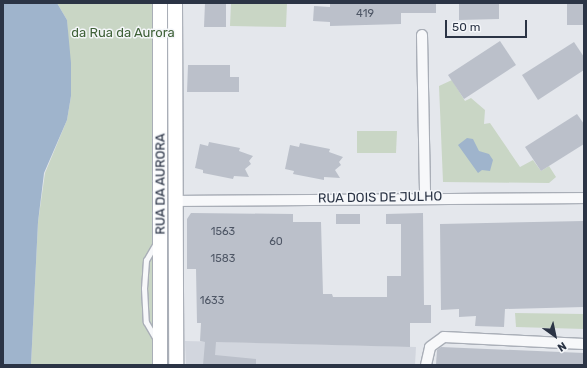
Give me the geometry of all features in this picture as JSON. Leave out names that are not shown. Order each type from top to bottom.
[{"type":"main road","name":"RUA DA AURORA","points":[[160,3],[160,365]]},
{"type":"main road","name":"RUA DA AURORA","points":[[175,3],[176,365]]},
{"type":"street","points":[[422,35],[425,198]]},
{"type":"street","name":"RUA DOIS DE JULHO","points":[[176,201],[584,198]]},
{"type":"street","points":[[426,365],[430,347],[444,337],[584,344]]},
{"type":"shaded area","points":[[185,341],[416,347],[415,365],[186,365]]},
{"type":"green space","name":"da Rua da Aurora","points":[[57,3],[152,3],[153,365],[31,365],[38,222],[45,173],[67,120],[71,96],[67,20]]},
{"type":"green space","points":[[231,3],[287,3],[286,27],[230,26]]},
{"type":"green space","points":[[452,80],[465,101],[471,98],[485,110],[484,124],[490,123],[520,167],[533,160],[541,171],[549,166],[556,177],[549,183],[443,182],[439,86]]},
{"type":"green space","points":[[357,131],[397,131],[396,153],[357,153]]},
{"type":"green space","points":[[515,313],[584,314],[584,329],[516,327]]},
{"type":"water","points":[[3,3],[57,3],[67,20],[71,63],[71,96],[67,120],[44,173],[38,222],[31,365],[3,365]]},
{"type":"water","points":[[467,138],[473,139],[479,151],[489,154],[493,160],[490,171],[482,170],[478,173],[458,145]]},
{"type":"building","points":[[205,3],[226,3],[226,27],[204,27]]},
{"type":"building","points":[[330,3],[436,3],[436,13],[401,13],[401,24],[330,26],[330,22],[313,21],[314,6],[330,7]]},
{"type":"building","points":[[459,3],[499,3],[499,19],[459,20]]},
{"type":"building","points":[[567,3],[584,3],[584,25],[567,25]]},
{"type":"building","points":[[500,41],[516,65],[464,99],[448,75]]},
{"type":"building","points":[[574,42],[584,57],[584,70],[538,100],[522,75]]},
{"type":"building","points":[[188,65],[230,65],[230,77],[239,77],[239,92],[187,92]]},
{"type":"building","points":[[577,114],[584,124],[584,144],[541,171],[525,147]]},
{"type":"building","points":[[209,142],[240,148],[239,151],[253,156],[249,161],[251,164],[245,169],[249,177],[234,176],[233,179],[203,173],[203,170],[195,168],[200,144],[208,146]]},
{"type":"building","points":[[300,143],[330,149],[329,152],[343,157],[339,162],[341,165],[335,170],[340,178],[324,177],[324,180],[293,174],[294,171],[285,169],[290,145],[299,147]]},
{"type":"building","points":[[191,213],[293,214],[293,222],[321,222],[323,294],[332,294],[333,297],[387,297],[387,276],[401,276],[401,224],[386,224],[386,214],[423,213],[424,305],[431,305],[431,323],[410,323],[410,347],[216,342],[215,355],[256,359],[256,365],[203,365],[205,342],[200,341],[201,323],[197,323],[196,269],[187,269],[187,219]]},
{"type":"building","points":[[336,214],[360,214],[360,224],[336,224]]},
{"type":"building","points":[[584,221],[584,307],[505,309],[504,327],[475,326],[476,316],[459,317],[459,309],[441,310],[440,224]]},
{"type":"building","points":[[441,347],[584,353],[584,365],[436,365],[437,350]]}]
